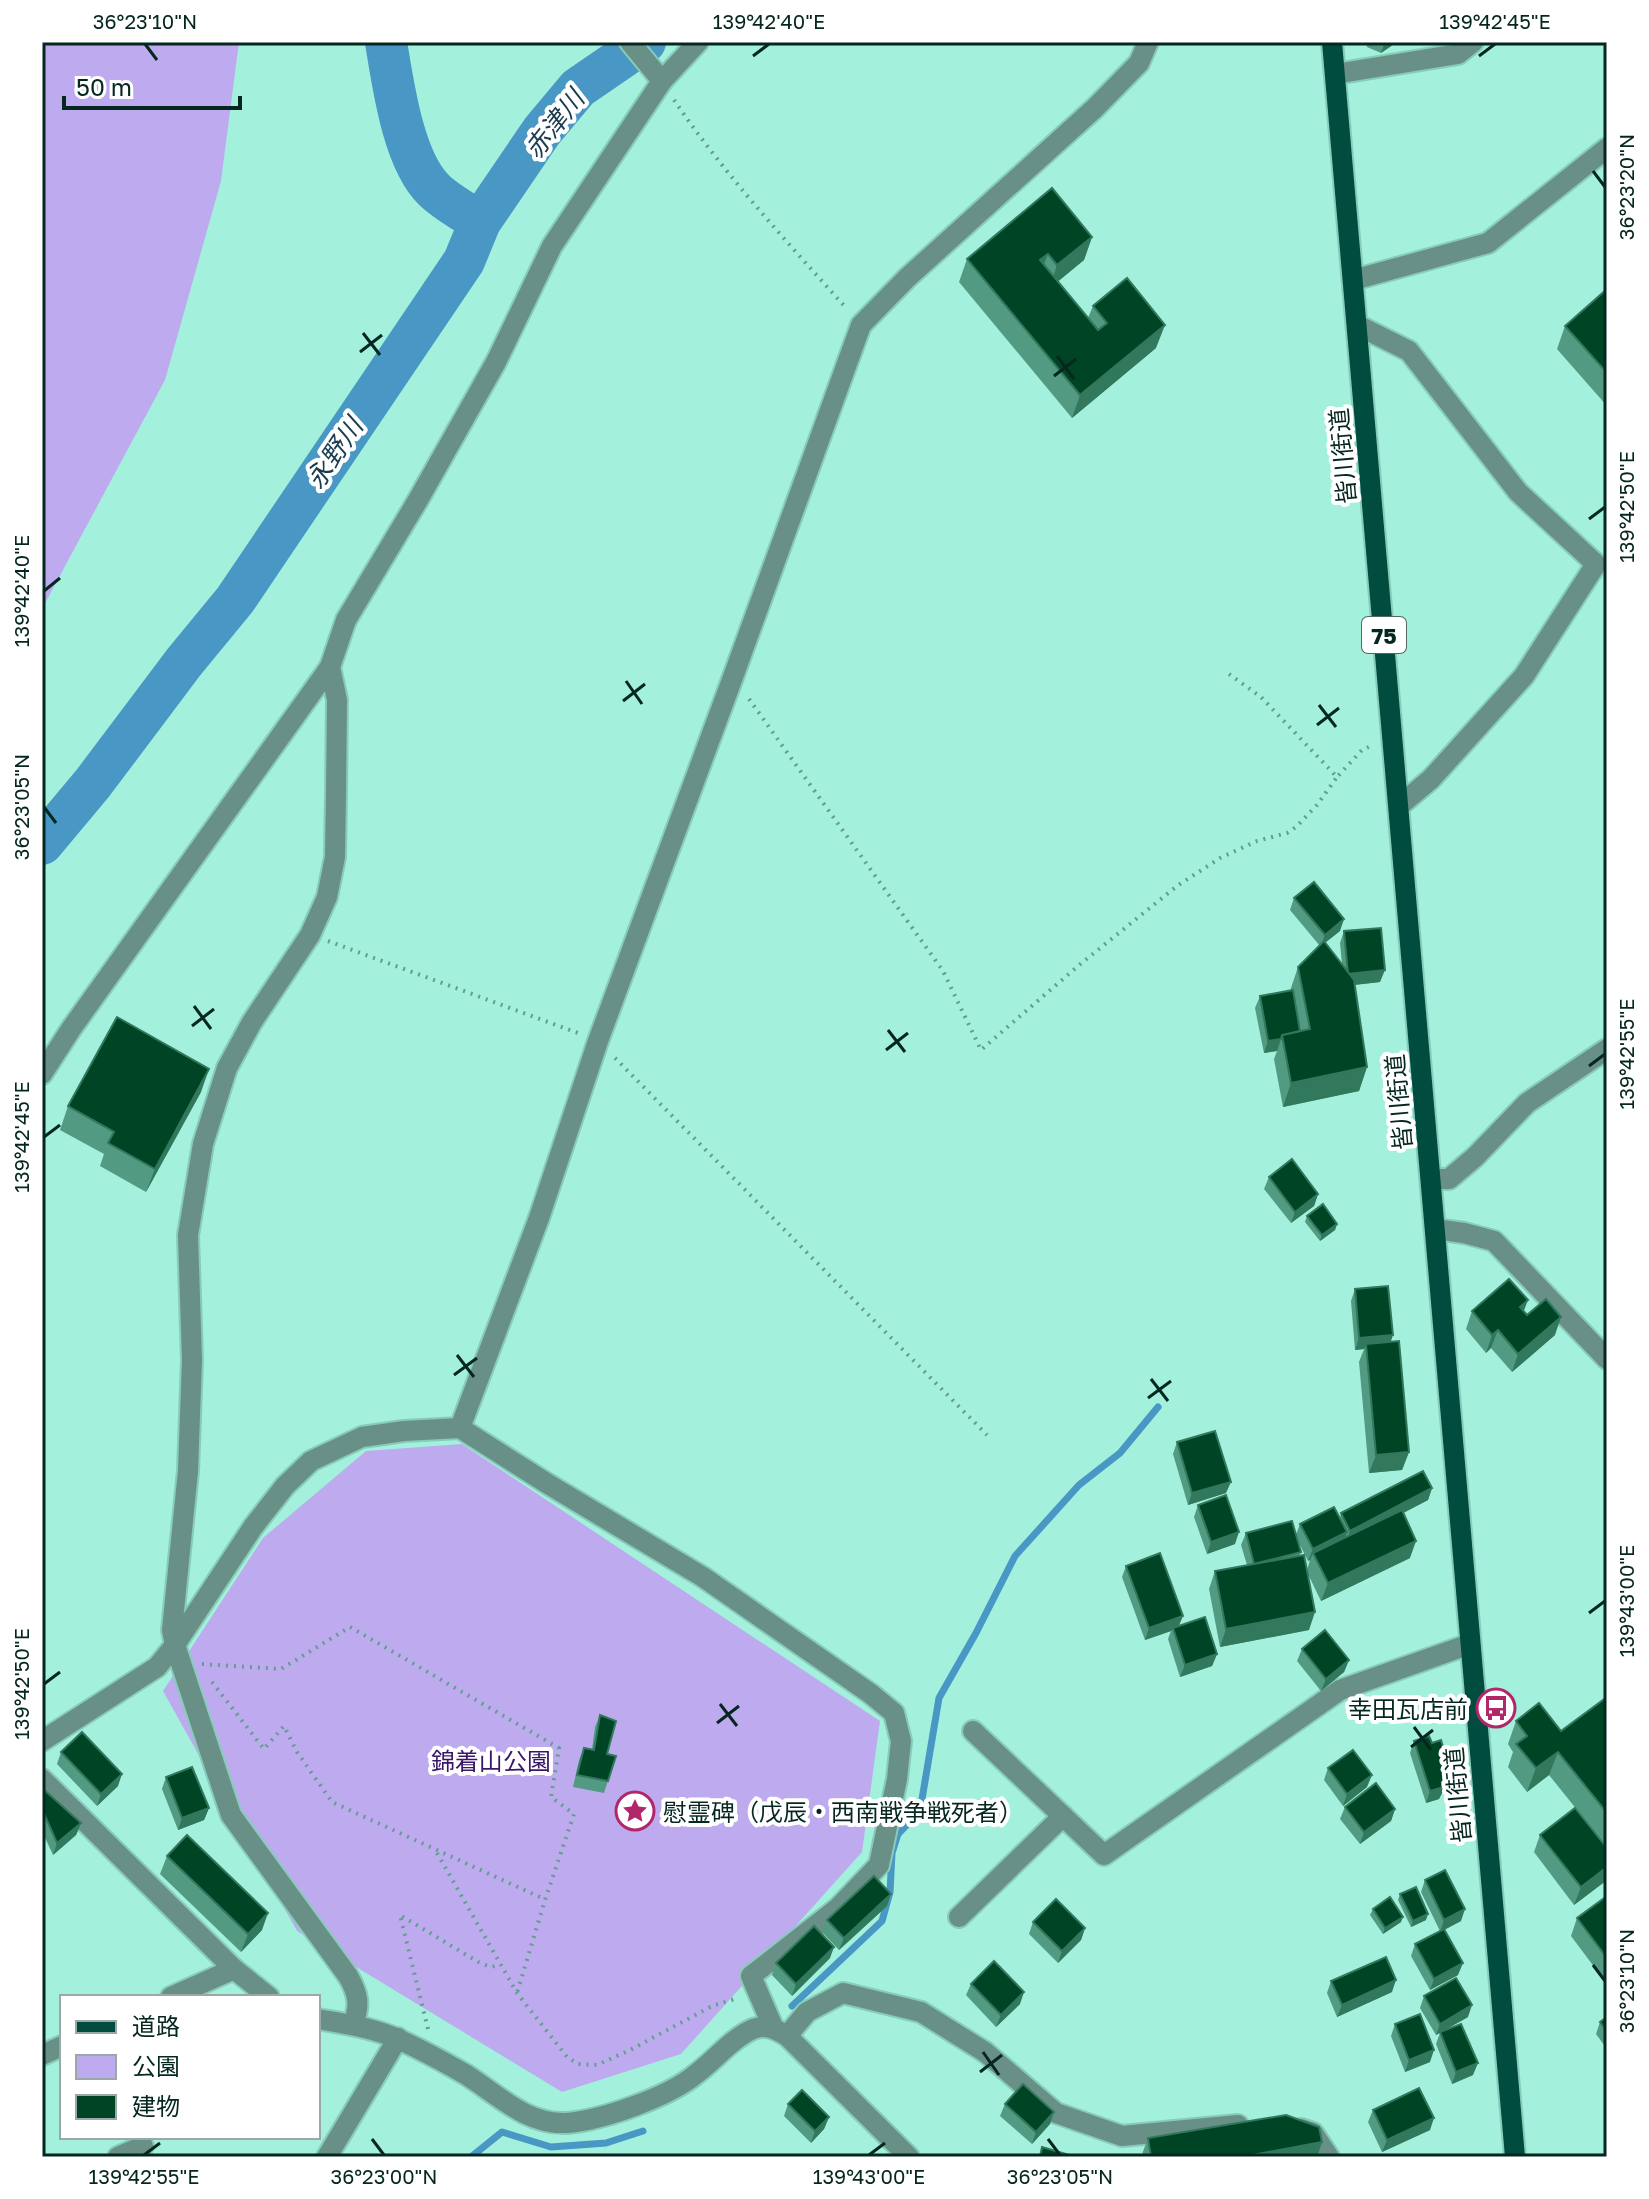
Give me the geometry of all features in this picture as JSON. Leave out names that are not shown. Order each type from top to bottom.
[{"type":"main road","name":"皆川街道","points":[[1332,42],[1515,2157]]},
{"type":"street","points":[[630,42],[659,77]]},
{"type":"street","points":[[42,1074],[79,1017],[330,667],[346,620],[496,362],[552,246],[659,77],[698,42]]},
{"type":"street","points":[[460,1428],[539,1218],[598,1041],[861,325],[907,278],[1095,108],[1139,63],[1148,42]]},
{"type":"street","points":[[1335,74],[1458,54],[1473,42]]},
{"type":"street","points":[[1353,280],[1488,243],[1607,148]]},
{"type":"street","points":[[1357,325],[1409,351],[1518,492],[1596,564],[1524,676],[1431,779],[1399,806]]},
{"type":"street","points":[[330,667],[337,700],[335,857],[327,897],[310,935],[252,1022],[227,1068],[203,1144],[188,1235],[192,1360],[188,1471],[172,1630],[231,1815],[348,1976],[357,1992],[360,2007],[353,2025]]},
{"type":"street","points":[[1431,1179],[1449,1179],[1527,1103],[1607,1049]]},
{"type":"street","points":[[1435,1229],[1494,1241],[1607,1359]]},
{"type":"street","points":[[42,1741],[157,1667],[175,1645],[253,1527],[285,1486],[311,1461],[362,1437],[460,1428],[703,1577],[894,1713],[901,1741],[897,1779],[879,1865],[838,1908],[751,1976],[780,2032],[909,2157]]},
{"type":"street","points":[[973,1731],[1104,1855],[1340,1690],[1470,1644]]},
{"type":"street","points":[[42,1779],[234,1969],[266,1995]]},
{"type":"street","points":[[959,1917],[1063,1816]]},
{"type":"street","points":[[176,1995],[234,1969]]},
{"type":"street","points":[[320,2019],[398,2038],[464,2074],[514,2108],[538,2120],[565,2123],[616,2112],[679,2087],[752,2030],[758,2028],[780,2032],[807,2012],[843,1993],[921,2012],[985,2052],[1056,2113],[1122,2136],[1272,2121],[1313,2133],[1329,2157]]},
{"type":"street","points":[[327,2157],[398,2038]]},
{"type":"street","points":[[118,2157],[143,2146]]},
{"type":"path","points":[[659,77],[687,119],[756,205],[861,325]]},
{"type":"path","points":[[1229,674],[1261,697],[1337,777]]},
{"type":"path","points":[[733,677],[943,971],[981,1050],[1177,886],[1220,858],[1296,827],[1362,750],[1393,736]]},
{"type":"path","points":[[310,935],[598,1041],[987,1435]]},
{"type":"path","points":[[517,1993],[574,1814],[551,1797],[559,1748],[350,1627],[281,1669],[198,1664],[264,1749],[284,1726],[297,1752],[332,1802],[545,1900]]},
{"type":"path","points":[[436,1851],[517,1993],[567,2057],[578,2064],[597,2065],[712,2006],[757,1992]]},
{"type":"path","points":[[436,2059],[400,1915],[480,1963],[491,1967],[499,1965]]},
{"type":"green space","points":[[42,42],[239,42],[221,181],[165,380],[42,609]]},
{"type":"green space","name":"錦着山公園","points":[[462,1444],[880,1721],[862,1852],[681,2054],[562,2092],[297,1931],[163,1691],[263,1538],[366,1451]]},
{"type":"building","points":[[1052,188],[1092,237],[1057,265],[1048,254],[1040,260],[1098,330],[1107,323],[1093,306],[1127,278],[1165,325],[1080,395],[967,259]]},
{"type":"building","points":[[1607,289],[1607,373],[1565,326]]},
{"type":"building","points":[[1314,882],[1344,919],[1325,935],[1294,898]]},
{"type":"building","points":[[1381,928],[1385,970],[1348,974],[1344,931]]},
{"type":"building","points":[[1324,941],[1354,980],[1367,1067],[1291,1083],[1282,1035],[1310,1029],[1298,967]]},
{"type":"building","points":[[1293,990],[1300,1031],[1268,1041],[1260,996]]},
{"type":"building","points":[[117,1017],[209,1069],[155,1169],[108,1143],[114,1132],[68,1106]]},
{"type":"building","points":[[1292,1159],[1318,1194],[1295,1212],[1269,1177]]},
{"type":"building","points":[[1323,1204],[1337,1224],[1322,1235],[1307,1216]]},
{"type":"building","points":[[1509,1279],[1528,1300],[1520,1307],[1527,1315],[1546,1299],[1561,1317],[1518,1354],[1498,1330],[1492,1335],[1472,1311]]},
{"type":"building","points":[[1388,1286],[1393,1335],[1359,1338],[1355,1289]]},
{"type":"building","points":[[1399,1341],[1409,1452],[1376,1455],[1366,1344]]},
{"type":"building","points":[[1215,1431],[1231,1482],[1192,1493],[1177,1442]]},
{"type":"building","points":[[1423,1471],[1432,1488],[1350,1531],[1341,1513]]},
{"type":"building","points":[[1226,1495],[1239,1532],[1211,1542],[1198,1505]]},
{"type":"building","points":[[1334,1507],[1347,1532],[1313,1549],[1300,1524]]},
{"type":"building","points":[[1402,1510],[1416,1541],[1328,1583],[1313,1553]]},
{"type":"building","points":[[1292,1521],[1301,1552],[1254,1564],[1246,1533]]},
{"type":"building","points":[[1160,1553],[1183,1616],[1149,1628],[1126,1566]]},
{"type":"building","points":[[1304,1555],[1315,1612],[1226,1629],[1215,1571]]},
{"type":"building","points":[[1205,1617],[1217,1654],[1185,1665],[1173,1628]]},
{"type":"building","points":[[1325,1630],[1349,1660],[1326,1679],[1302,1649]]},
{"type":"building","points":[[1607,1697],[1607,1813],[1558,1752],[1536,1768],[1516,1744],[1527,1736],[1516,1721],[1539,1703],[1561,1731]]},
{"type":"building","points":[[600,1715],[616,1721],[607,1754],[616,1756],[608,1781],[577,1775],[584,1748],[594,1750]]},
{"type":"building","points":[[82,1732],[122,1774],[101,1794],[61,1752]]},
{"type":"building","points":[[1429,1736],[1432,1743],[1441,1740],[1453,1779],[1442,1782],[1444,1787],[1430,1791],[1414,1741]]},
{"type":"building","points":[[1353,1750],[1372,1775],[1347,1794],[1328,1768]]},
{"type":"building","points":[[192,1767],[209,1808],[182,1818],[166,1777]]},
{"type":"building","points":[[1376,1783],[1395,1809],[1364,1832],[1345,1807]]},
{"type":"building","points":[[42,1788],[81,1823],[57,1843],[42,1809]]},
{"type":"building","points":[[1575,1808],[1607,1848],[1607,1867],[1581,1887],[1540,1835]]},
{"type":"building","points":[[187,1835],[268,1913],[248,1934],[167,1856]]},
{"type":"building","points":[[1445,1870],[1465,1909],[1444,1920],[1425,1880]]},
{"type":"building","points":[[874,1876],[891,1894],[844,1938],[827,1920]]},
{"type":"building","points":[[1416,1887],[1428,1914],[1413,1921],[1400,1894]]},
{"type":"building","points":[[1607,1896],[1607,1958],[1577,1918]]},
{"type":"building","points":[[1390,1897],[1403,1917],[1385,1928],[1373,1909]]},
{"type":"building","points":[[1056,1899],[1085,1928],[1062,1951],[1033,1922]]},
{"type":"building","points":[[814,1926],[834,1947],[796,1984],[776,1963]]},
{"type":"building","points":[[1444,1929],[1463,1963],[1434,1979],[1415,1944]]},
{"type":"building","points":[[1386,1957],[1396,1980],[1342,2005],[1331,1981]]},
{"type":"building","points":[[994,1961],[1024,1992],[1001,2015],[971,1984]]},
{"type":"building","points":[[1456,1978],[1472,2005],[1440,2024],[1424,1996]]},
{"type":"building","points":[[1420,2014],[1434,2050],[1409,2060],[1395,2024]]},
{"type":"building","points":[[1607,2017],[1607,2031],[1600,2022]]},
{"type":"building","points":[[1461,2024],[1478,2063],[1456,2072],[1440,2032]]},
{"type":"building","points":[[1023,2084],[1054,2112],[1036,2132],[1005,2104]]},
{"type":"building","points":[[1419,2088],[1434,2118],[1387,2140],[1373,2110]]},
{"type":"building","points":[[802,2090],[829,2117],[815,2131],[788,2104]]},
{"type":"building","points":[[1286,2115],[1319,2127],[1322,2142],[1242,2157],[1151,2157],[1148,2138]]},
{"type":"building","points":[[1042,2147],[1076,2157],[1040,2157]]},
{"type":"waterway","name":"永野川","points":[[386,42],[401,120],[414,160],[434,190],[480,222]]},
{"type":"waterway","name":"永野川","points":[[42,844],[235,600],[464,261],[480,222],[542,131],[578,88],[645,42]]},
{"type":"waterway","points":[[792,2006],[882,1921],[890,1892],[892,1853],[898,1834],[920,1811],[939,1698],[1015,1556],[1079,1485],[1120,1453],[1158,1407]]},
{"type":"waterway","points":[[471,2157],[502,2132],[551,2147],[606,2143],[643,2131]]},
{"type":"place","name":"幸田瓦店前","points":[[1496,1708]]},
{"type":"place","name":"慰霊碑（戊辰・西南戦争戦死者）","points":[[635,1811]]},
{"type":"water label","name":"赤津川","points":[[554,124]]}]
